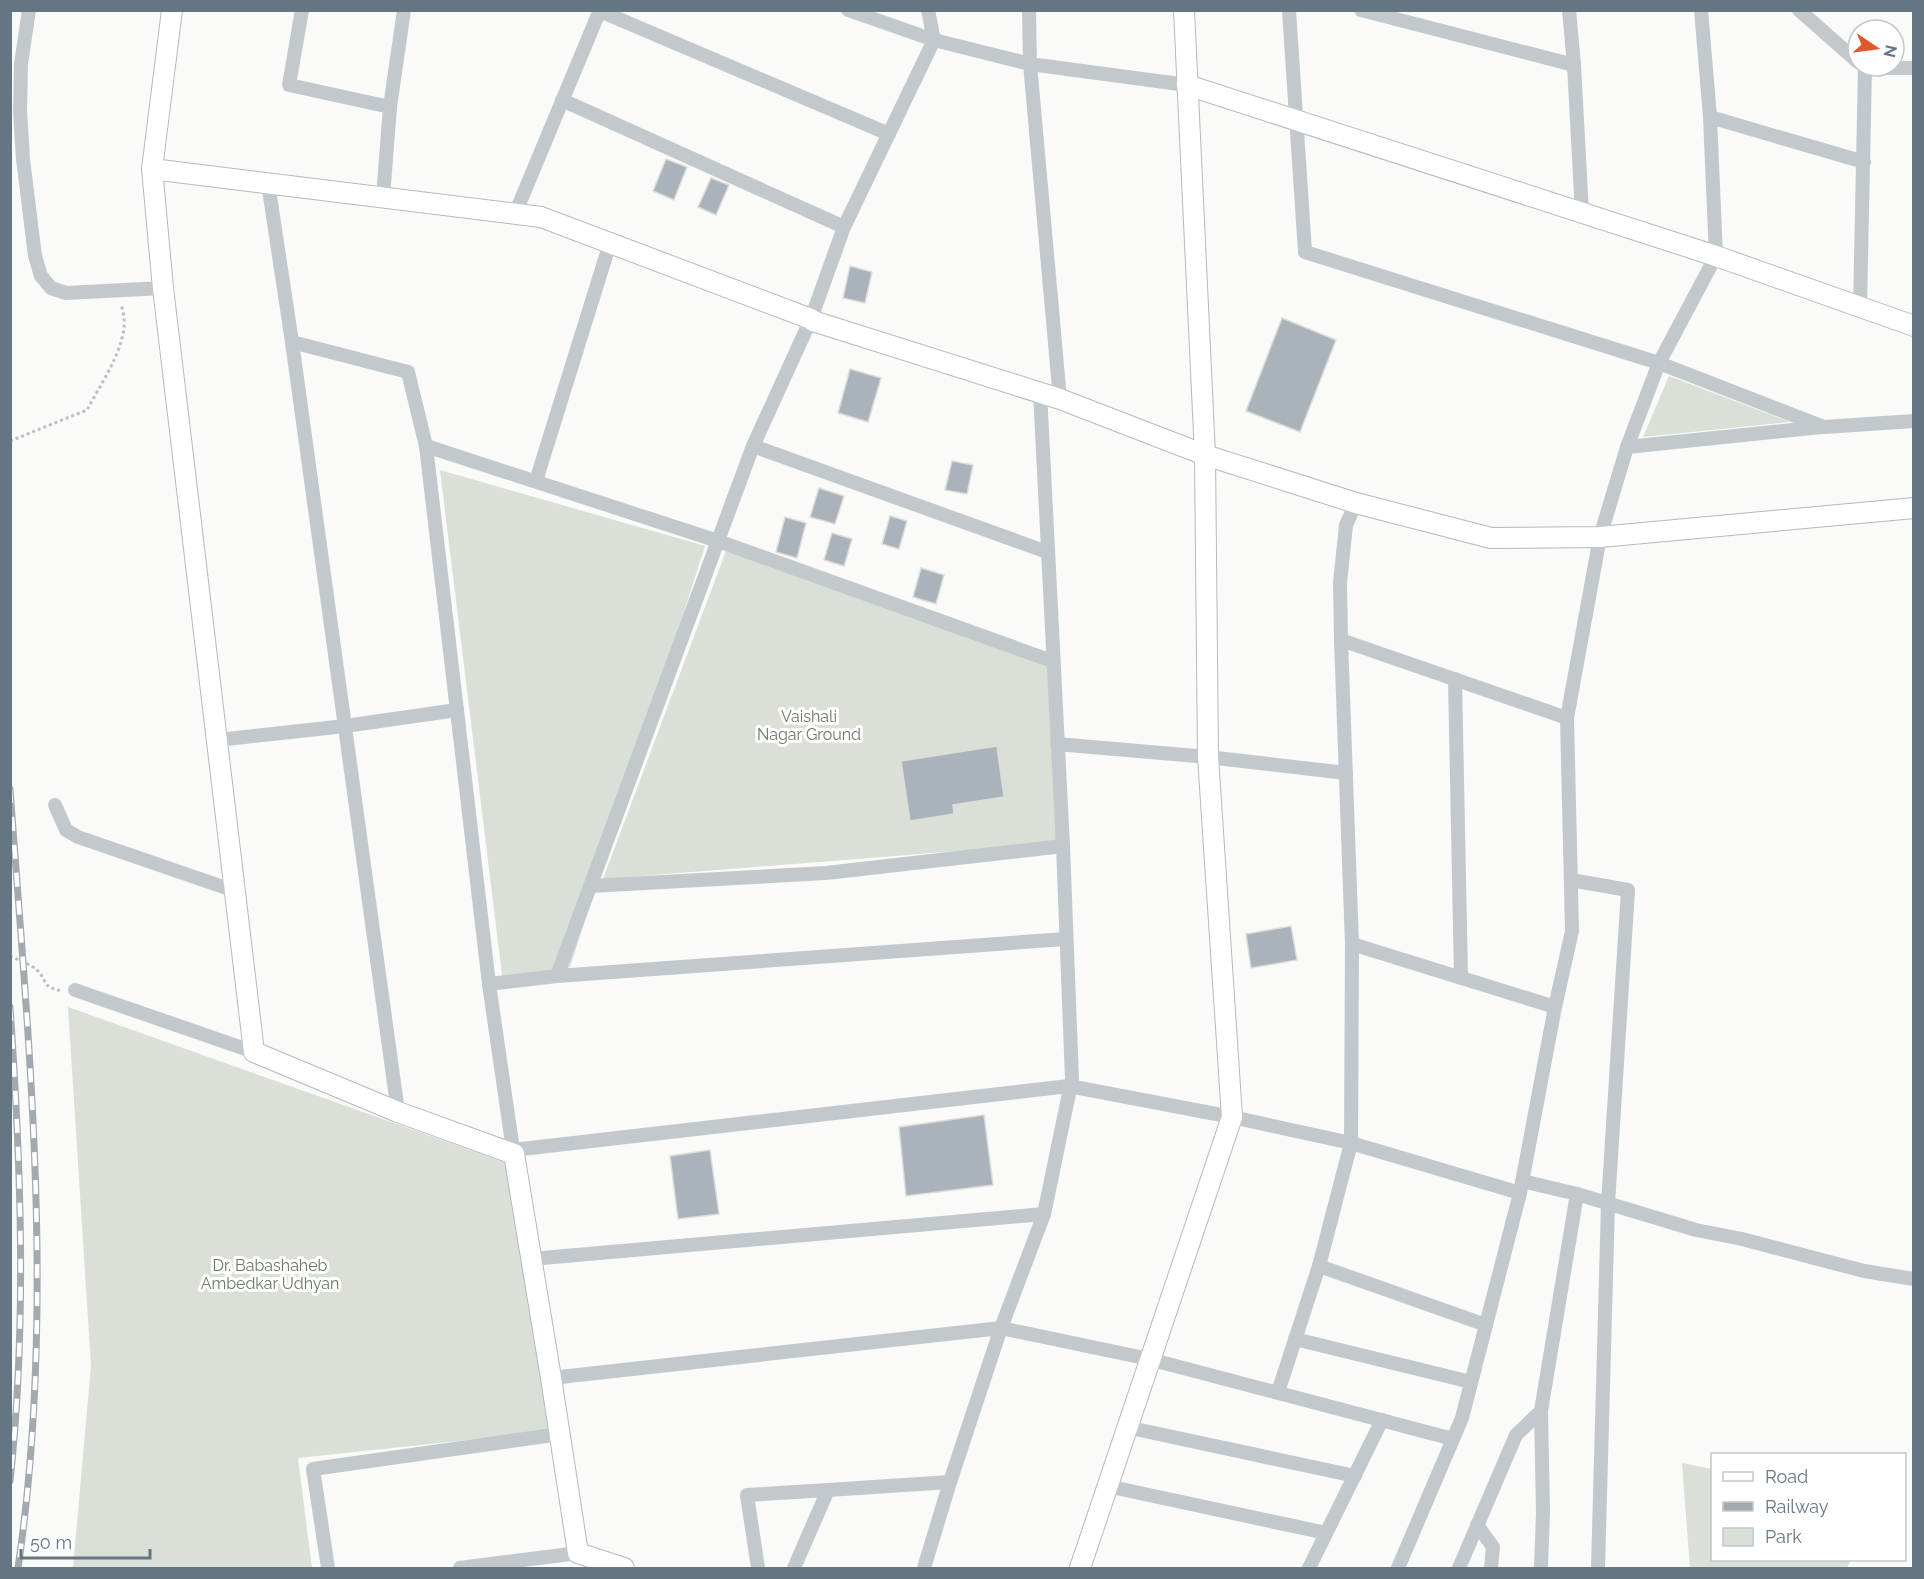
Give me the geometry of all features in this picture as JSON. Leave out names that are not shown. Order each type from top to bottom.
[{"type":"street","points":[[29,10],[21,63],[20,111],[23,159],[35,256],[41,276],[51,288],[66,292],[164,288]]},
{"type":"street","points":[[172,10],[152,169],[254,1052]]},
{"type":"street","points":[[302,10],[290,85],[390,107]]},
{"type":"street","points":[[383,197],[390,107],[404,10]]},
{"type":"street","points":[[848,10],[934,40],[1030,64],[1187,84],[1716,255],[1914,326]]},
{"type":"street","points":[[557,976],[753,446],[811,319],[844,227],[934,40],[928,10]]},
{"type":"street","points":[[1029,10],[1030,64],[1060,399]]},
{"type":"street","points":[[1080,1569],[1232,1116],[1208,757],[1205,455],[1184,10]]},
{"type":"street","points":[[1289,10],[1305,252],[1659,363],[1824,427]]},
{"type":"street","points":[[1361,10],[1574,65]]},
{"type":"street","points":[[1569,10],[1582,213]]},
{"type":"street","points":[[1398,1569],[1462,1418],[1521,1187],[1555,1007],[1572,931],[1567,718],[1600,537],[1627,447],[1659,363],[1716,255],[1710,117],[1701,10]]},
{"type":"street","points":[[1799,10],[1846,51]]},
{"type":"street","points":[[515,214],[600,11],[889,134]]},
{"type":"street","points":[[1860,308],[1864,162],[1862,78]]},
{"type":"street","points":[[562,100],[844,227]]},
{"type":"street","points":[[1710,117],[1864,162]]},
{"type":"street","points":[[152,169],[542,217],[813,321],[1040,392],[1205,455],[1356,503],[1491,538],[1600,537],[1914,508]]},
{"type":"street","points":[[268,183],[398,1112]]},
{"type":"street","points":[[536,482],[610,243]]},
{"type":"street","points":[[292,342],[408,372],[426,446],[489,984],[578,1553]]},
{"type":"street","points":[[924,1569],[1001,1328],[1044,1214],[1072,1079],[1063,846],[1040,392]]},
{"type":"street","points":[[1627,447],[1824,427],[1914,421]]},
{"type":"street","points":[[426,446],[718,541],[1053,660]]},
{"type":"street","points":[[753,446],[1047,552]]},
{"type":"street","points":[[1278,1392],[1319,1266],[1351,1143],[1352,944],[1340,583],[1346,525],[1356,503]]},
{"type":"street","points":[[1341,640],[1567,718]]},
{"type":"street","points":[[1455,679],[1461,977]]},
{"type":"street","points":[[218,740],[345,726],[457,710]]},
{"type":"street","points":[[1057,744],[1208,757],[1346,773]]},
{"type":"street","points":[[55,805],[66,830],[78,837],[235,891]]},
{"type":"street","points":[[590,886],[826,873],[1063,846]]},
{"type":"street","points":[[1570,880],[1628,890],[1608,1204],[1598,1569]]},
{"type":"street","points":[[489,984],[557,976],[1065,939]]},
{"type":"street","points":[[1352,944],[1555,1007]]},
{"type":"street","points":[[75,990],[254,1052],[398,1112],[514,1152],[1070,1086],[1232,1116],[1351,1143],[1521,1187],[1577,1194],[1696,1230],[1742,1239],[1864,1271],[1914,1279]]},
{"type":"street","points":[[1541,1569],[1543,1512],[1541,1411],[1577,1194]]},
{"type":"street","points":[[531,1259],[1044,1214]]},
{"type":"street","points":[[1319,1266],[1486,1325]]},
{"type":"street","points":[[551,1378],[1001,1328],[1149,1359],[1453,1440]]},
{"type":"street","points":[[1295,1339],[1471,1382]]},
{"type":"street","points":[[1459,1569],[1516,1435],[1541,1411]]},
{"type":"street","points":[[1309,1569],[1382,1420]]},
{"type":"street","points":[[1126,1427],[1354,1476]]},
{"type":"street","points":[[328,1569],[313,1469],[560,1434]]},
{"type":"street","points":[[758,1569],[747,1495],[950,1482]]},
{"type":"street","points":[[1107,1486],[1326,1533]]},
{"type":"street","points":[[794,1569],[828,1490]]},
{"type":"street","points":[[1477,1525],[1493,1547],[1491,1569]]},
{"type":"street","points":[[460,1569],[578,1553],[624,1569]]},
{"type":"path","points":[[10,441],[87,410],[122,339],[125,326],[119,290]]},
{"type":"path","points":[[10,956],[35,968],[44,982],[52,989],[63,992],[75,990]]},
{"type":"green space","points":[[1669,376],[1790,422],[1643,437]]},
{"type":"green space","points":[[440,470],[705,546],[570,967],[503,983]]},
{"type":"green space","name":"Vaishali Nagar Ground","points":[[726,551],[1051,663],[1059,843],[603,879]]},
{"type":"green space","name":"Dr. Babashaheb Ambedkar Udhyan","points":[[68,1007],[512,1165],[551,1431],[298,1458],[312,1568],[73,1568],[91,1366]]},
{"type":"green space","points":[[1682,1463],[1711,1469],[1711,1561],[1850,1561],[1847,1568],[1690,1568]]},
{"type":"building","points":[[666,159],[687,167],[674,200],[653,191]]},
{"type":"building","points":[[711,178],[729,185],[716,215],[698,207]]},
{"type":"building","points":[[850,266],[872,272],[865,303],[843,298]]},
{"type":"building","points":[[1282,318],[1336,340],[1300,432],[1246,411]]},
{"type":"building","points":[[850,369],[881,378],[868,422],[838,413]]},
{"type":"building","points":[[952,461],[973,465],[967,494],[945,490]]},
{"type":"building","points":[[819,488],[844,496],[835,524],[810,517]]},
{"type":"building","points":[[890,516],[907,521],[899,549],[882,544]]},
{"type":"building","points":[[785,517],[806,523],[797,558],[776,552]]},
{"type":"building","points":[[832,533],[852,539],[844,566],[824,560]]},
{"type":"building","points":[[921,568],[944,575],[936,604],[913,597]]},
{"type":"building","points":[[997,746],[1004,797],[953,805],[954,814],[910,821],[901,761]]},
{"type":"building","points":[[1291,926],[1297,960],[1251,968],[1246,934]]},
{"type":"building","points":[[984,1115],[993,1185],[906,1196],[899,1127]]},
{"type":"building","points":[[710,1150],[719,1214],[678,1219],[670,1156]]},
{"type":"railway","points":[[10,789],[31,1081],[37,1276],[35,1374],[29,1471],[18,1568]]},
{"type":"railway","points":[[10,1007],[17,1126],[20,1244],[19,1363],[10,1481]]}]
